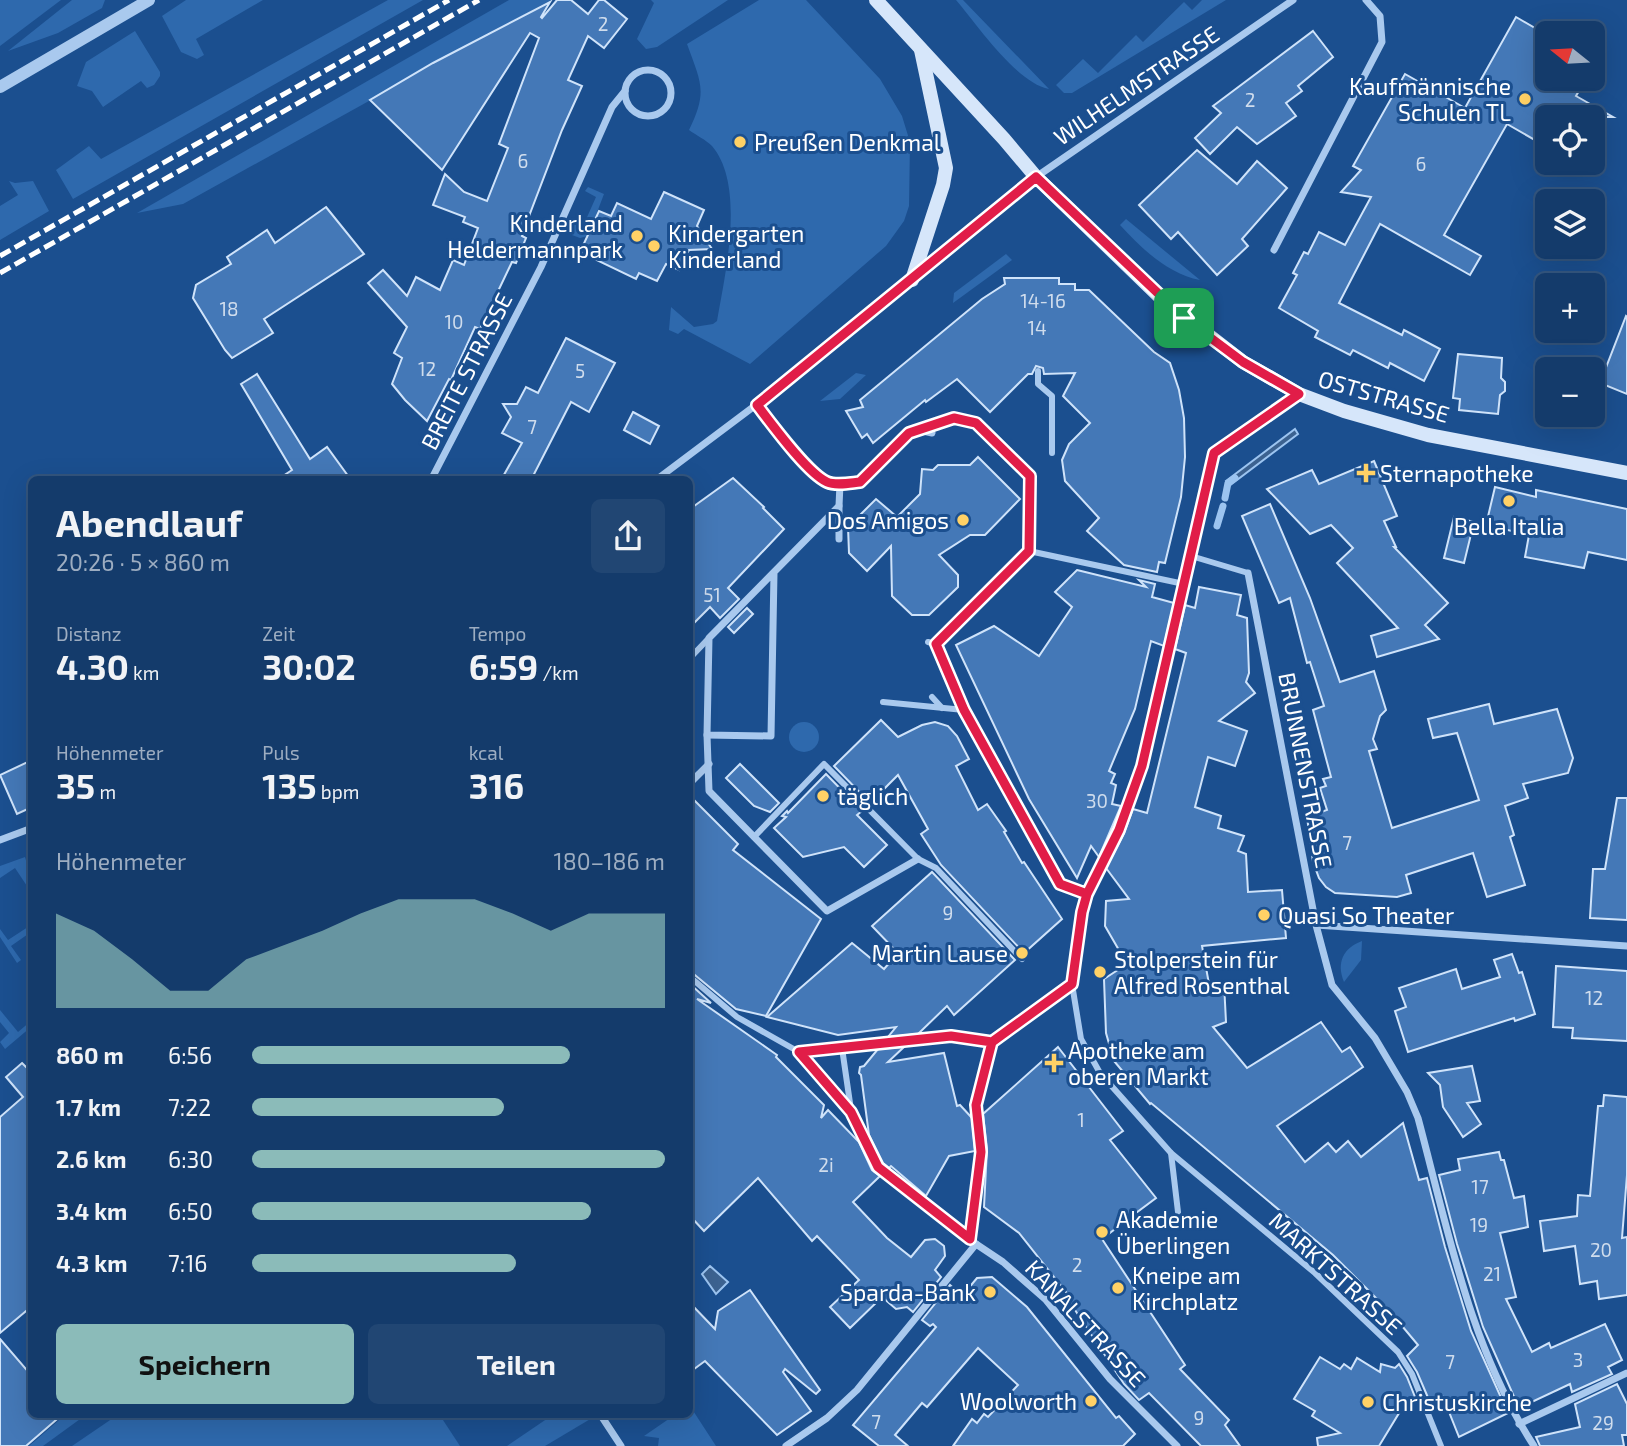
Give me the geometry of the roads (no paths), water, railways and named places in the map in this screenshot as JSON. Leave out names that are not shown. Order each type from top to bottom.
[{"type":"main road","name":"OSTSTRASSE","points":[[876,0],[1036,177],[1184,318],[1243,362],[1299,394],[1344,411],[1429,435],[1627,473]]},
{"type":"main road","points":[[912,280],[946,168],[921,49]]},
{"type":"street","points":[[0,87],[149,0]]},
{"type":"street","name":"WILHELMSTRASSE","points":[[661,476],[757,405],[1036,177],[1293,0]]},
{"type":"street","points":[[1274,250],[1382,43],[1380,16],[1366,0]]},
{"type":"street","name":"BREITE STRASSE","points":[[433,476],[541,267],[612,107],[625,91],[630,79],[648,69],[666,77],[672,89],[672,96],[664,110],[655,115],[644,116],[630,108],[625,91]]},
{"type":"street","points":[[1038,370],[1038,384],[1052,396],[1052,453]]},
{"type":"street","name":"MARKTSTRASSE","points":[[1299,394],[1214,453],[1142,766],[1119,830],[1087,894],[1072,984],[1082,1039],[1100,1073],[1171,1153],[1315,1273],[1398,1352],[1412,1374],[1441,1446]]},
{"type":"street","points":[[757,405],[797,456],[827,482],[860,482],[909,433],[954,418],[976,423],[1030,476],[1029,551],[936,644]]},
{"type":"street","points":[[919,430],[932,433]]},
{"type":"street","points":[[839,539],[841,484]]},
{"type":"street","points":[[693,655],[839,506]]},
{"type":"street","points":[[1029,551],[1184,584]]},
{"type":"street","name":"BRUNNENSTRASSE","points":[[1191,556],[1248,573],[1316,925],[1332,985],[1375,1038],[1407,1092],[1418,1118],[1470,1313],[1519,1424],[1534,1446]]},
{"type":"street","points":[[707,735],[771,736],[775,573]]},
{"type":"street","points":[[709,638],[709,791],[827,912],[918,859]]},
{"type":"street","points":[[928,642],[936,644]]},
{"type":"street","points":[[936,644],[964,710],[1060,884],[1087,894]]},
{"type":"street","points":[[932,697],[942,708]]},
{"type":"street","points":[[883,702],[964,710]]},
{"type":"street","points":[[693,780],[709,764]]},
{"type":"street","points":[[754,837],[824,764],[918,859],[936,868],[1023,959]]},
{"type":"street","points":[[0,841],[28,830]]},
{"type":"street","points":[[1316,925],[1627,946]]},
{"type":"street","points":[[693,980],[737,1017],[799,1052],[851,1112]]},
{"type":"street","points":[[786,1446],[827,1418],[857,1390],[973,1241],[981,1152],[976,1105],[992,1042],[1072,984]]},
{"type":"street","points":[[799,1052],[951,1036],[992,1042]]},
{"type":"street","points":[[842,1048],[851,1112]]},
{"type":"street","name":"KANALSTRASSE","points":[[851,1112],[878,1167],[1003,1262],[1046,1300],[1110,1379],[1177,1446]]},
{"type":"street","points":[[1171,1153],[1178,1212]]},
{"type":"street","points":[[1519,1424],[1627,1373]]},
{"type":"street","points":[[603,1418],[621,1446]]},
{"type":"waterway","points":[[1225,498],[1228,483],[1235,478]]},
{"type":"waterway","points":[[1217,526],[1223,506]]},
{"type":"railway","points":[[0,256],[449,0]]},
{"type":"railway","points":[[0,273],[479,0]]},
{"type":"place","name":"Kaufmännische Schulen TL","points":[[1525,99]]},
{"type":"place","name":"Preußen Denkmal","points":[[740,142]]},
{"type":"place","name":"Kinderland Heldermannpark","points":[[637,236]]},
{"type":"place","name":"Kindergarten Kinderland","points":[[654,246]]},
{"type":"place","name":"Sternapotheke","points":[[1366,473]]},
{"type":"place","name":"Bella Italia","points":[[1509,501]]},
{"type":"place","name":"Dos Amigos","points":[[963,520]]},
{"type":"place","name":"täglich","points":[[823,796]]},
{"type":"place","name":"Quasi So Theater","points":[[1264,915]]},
{"type":"place","name":"Martin Lause","points":[[1022,953]]},
{"type":"place","name":"Stolperstein für Alfred Rosenthal","points":[[1100,972]]},
{"type":"place","name":"Apotheke am oberen Markt","points":[[1054,1063]]},
{"type":"place","name":"Akademie Überlingen","points":[[1102,1232]]},
{"type":"place","name":"Kneipe am Kirchplatz","points":[[1118,1288]]},
{"type":"place","name":"Sparda-Bank","points":[[990,1292]]},
{"type":"place","name":"Woolworth","points":[[1091,1401]]},
{"type":"place","name":"Christuskirche","points":[[1368,1402]]}]
